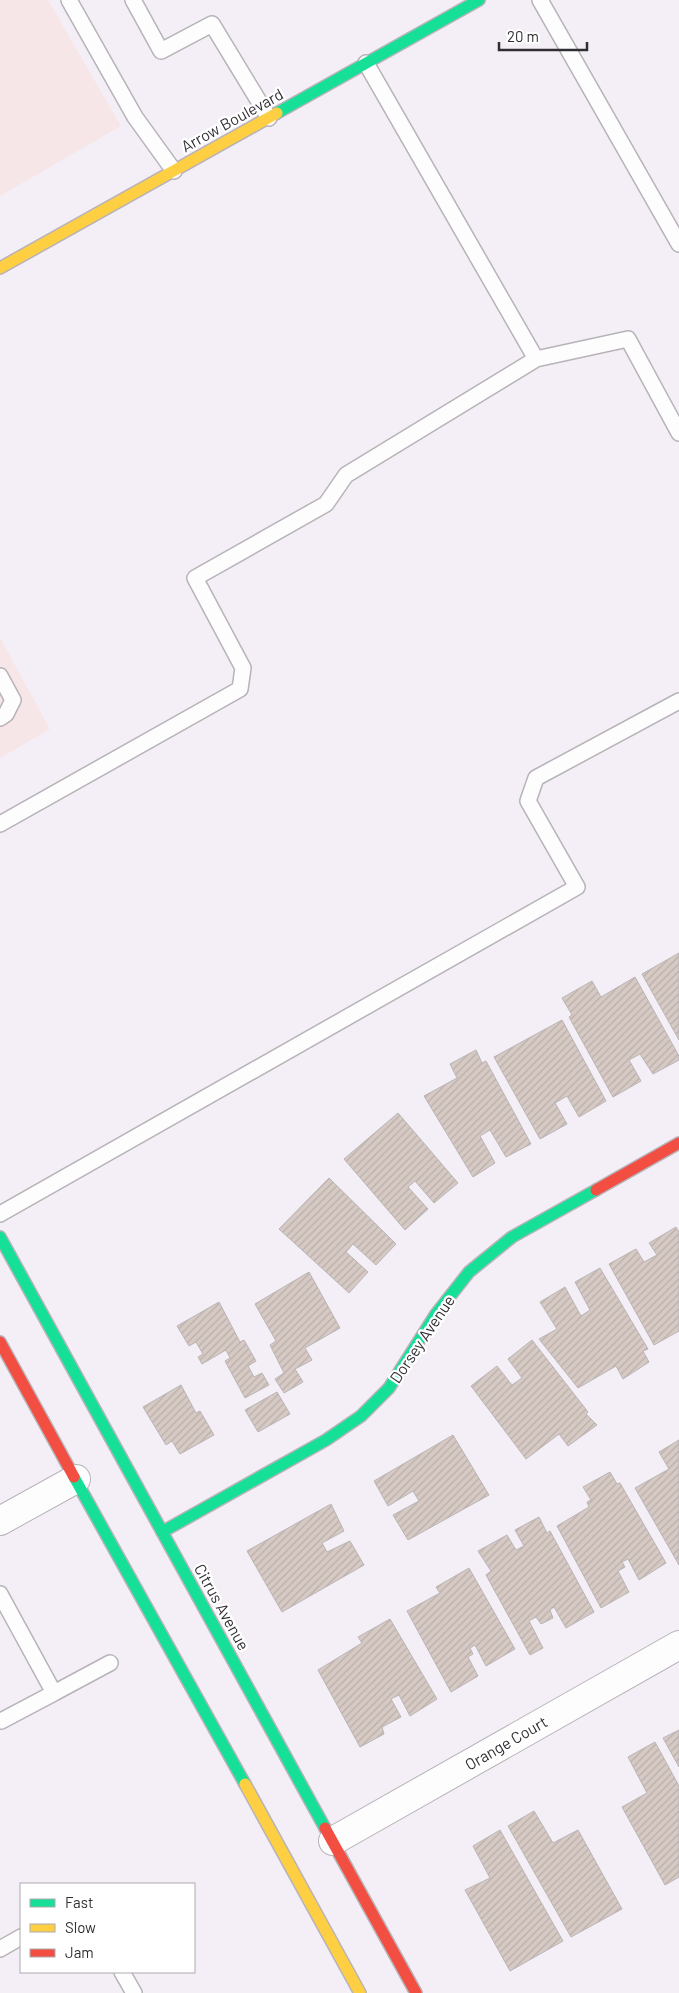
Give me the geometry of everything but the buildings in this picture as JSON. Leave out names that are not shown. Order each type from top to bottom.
[{"type":"main road","name":"Arrow Boulevard","points":[[0,268],[479,0]]},
{"type":"main road","name":"Dorsey Avenue","points":[[162,1532],[326,1440],[361,1416],[389,1388],[436,1314],[469,1272],[512,1237],[679,1143]]},
{"type":"main road","name":"Citrus Avenue","points":[[0,1237],[416,1993]]},
{"type":"main road","points":[[0,1342],[360,1993]]},
{"type":"street","points":[[0,1521],[76,1479]]},
{"type":"street","name":"Orange Court","points":[[333,1841],[679,1645]]},
{"type":"lane","points":[[69,0],[135,117],[174,171]]},
{"type":"lane","points":[[133,0],[161,51],[212,24],[269,118]]},
{"type":"lane","points":[[540,0],[679,244]]},
{"type":"lane","points":[[366,63],[536,359]]},
{"type":"lane","points":[[0,824],[240,689],[243,668],[195,578],[326,504],[346,475],[536,359],[628,339],[679,433]]},
{"type":"lane","points":[[0,676],[13,700],[6,714],[0,718]]},
{"type":"lane","points":[[0,1214],[577,887],[528,801],[536,778],[679,701]]},
{"type":"lane","points":[[0,1594],[54,1693]]},
{"type":"lane","points":[[1,1721],[110,1663]]},
{"type":"lane","points":[[0,1948],[20,1938]]},
{"type":"lane","points":[[123,1973],[134,1993]]},
{"type":"shaded area","points":[[0,0],[48,0],[121,126],[0,196]]},
{"type":"shaded area","points":[[0,638],[50,729],[0,758]]},
{"type":"traffic: fast","points":[[277,113],[479,0]]},
{"type":"traffic: fast","points":[[162,1532],[326,1440],[361,1416],[389,1388],[436,1314],[469,1272],[512,1237],[596,1190]]},
{"type":"traffic: fast","points":[[0,1237],[325,1828]]},
{"type":"traffic: fast","points":[[74,1477],[245,1784]]},
{"type":"traffic: slow","points":[[0,268],[277,113]]},
{"type":"traffic: slow","points":[[245,1784],[360,1993]]},
{"type":"traffic: jam","points":[[596,1190],[679,1143]]},
{"type":"traffic: jam","points":[[0,1342],[74,1477]]},
{"type":"traffic: jam","points":[[325,1828],[416,1993]]}]
